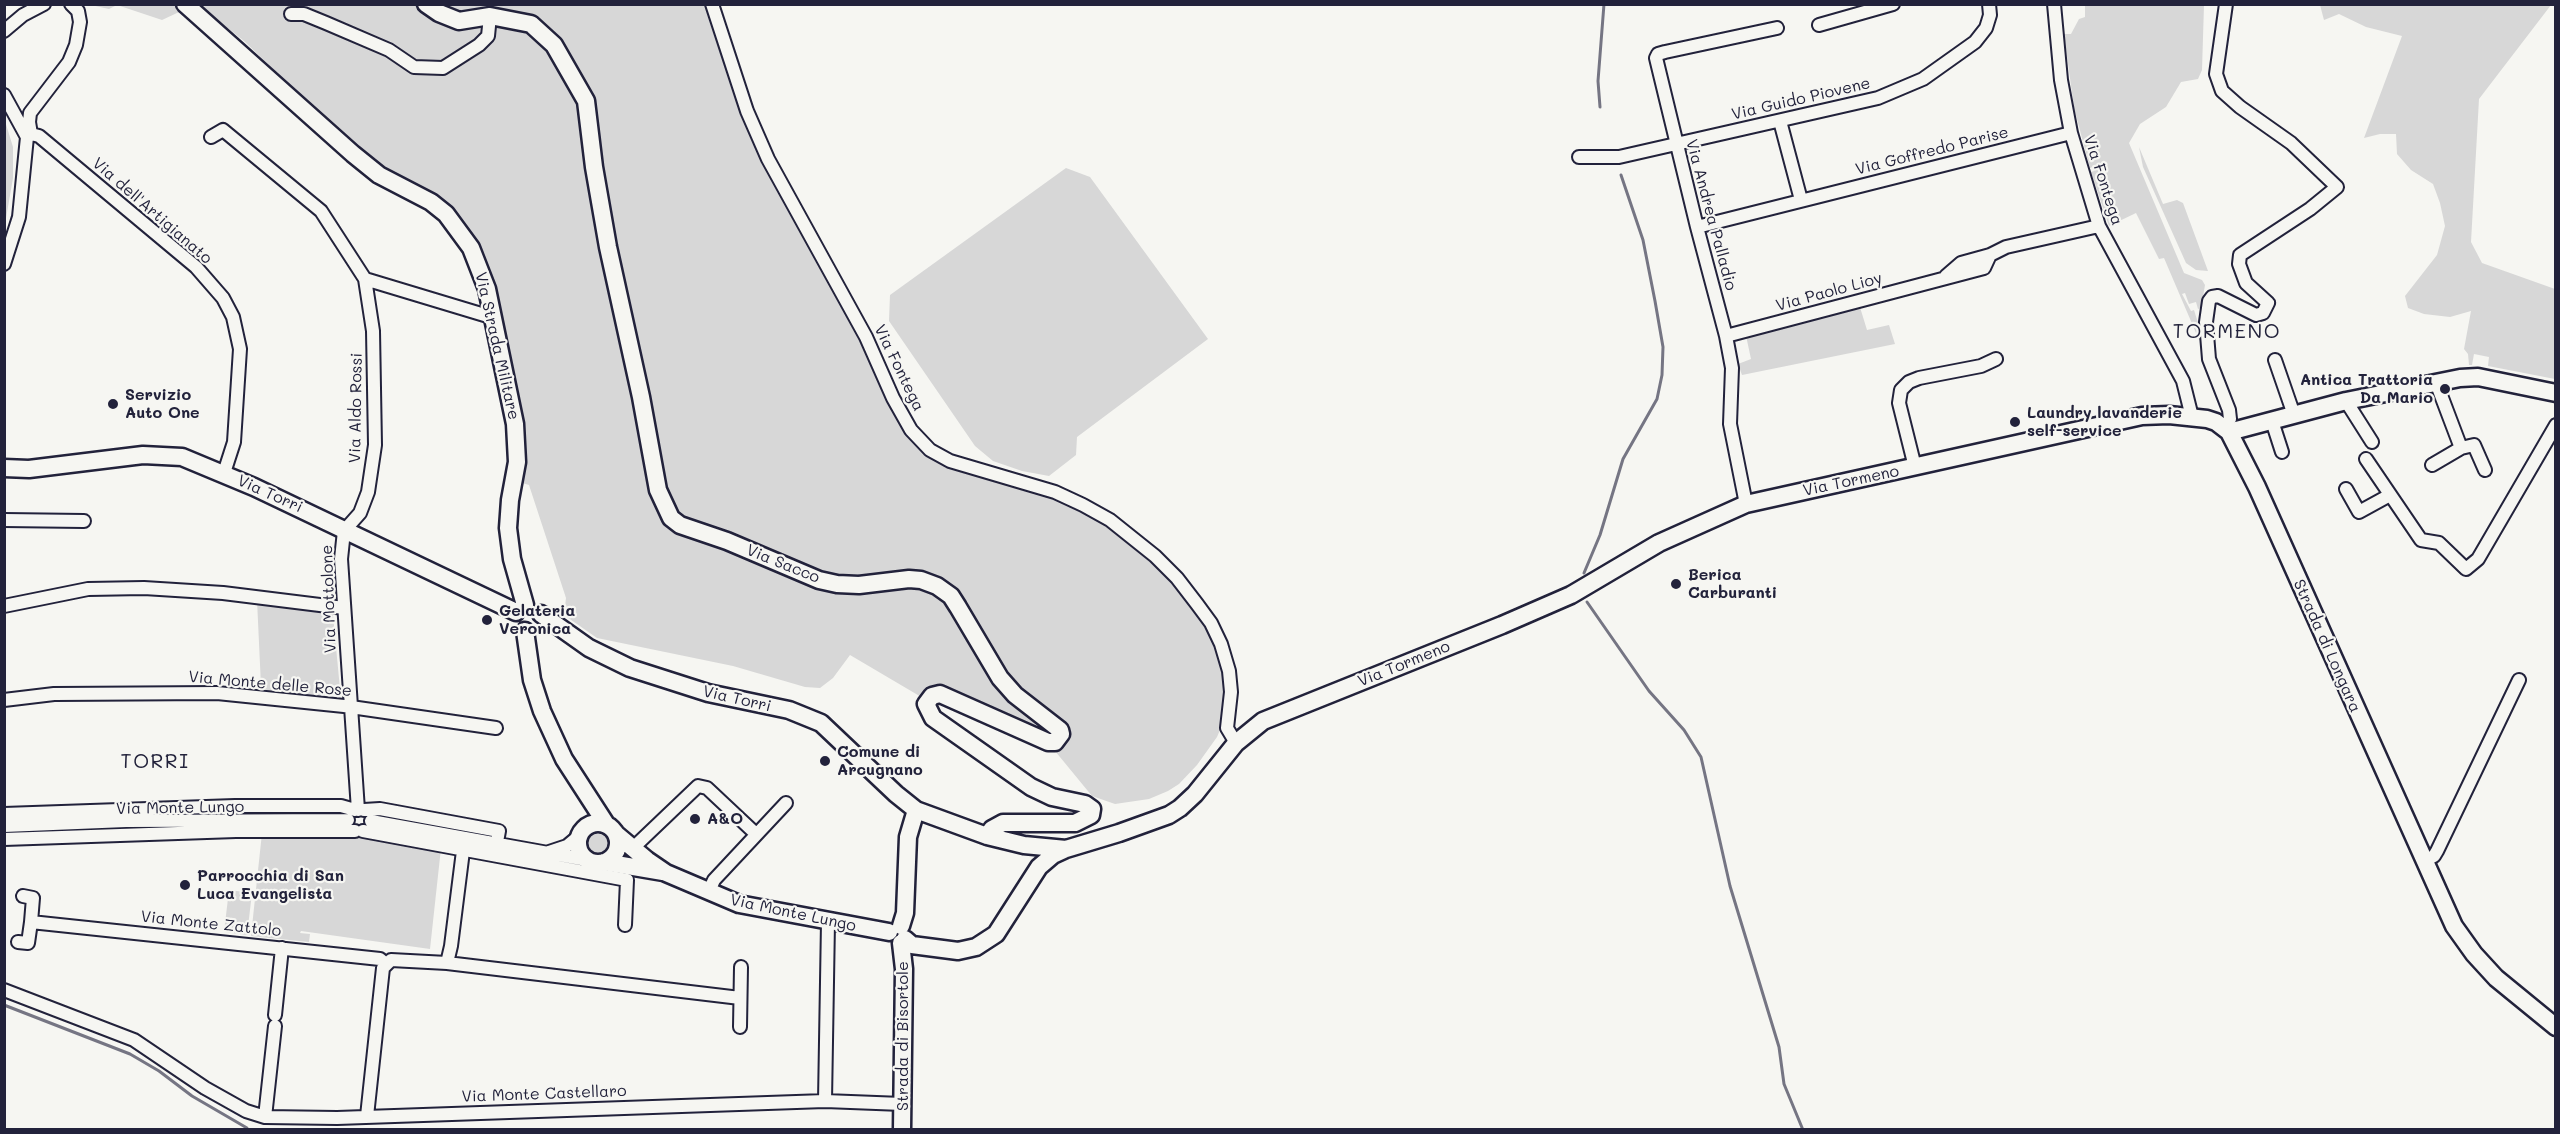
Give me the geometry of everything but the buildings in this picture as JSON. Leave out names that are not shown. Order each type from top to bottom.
[{"type":"main road","name":"Via Strada Militare","points":[[185,4],[379,175],[431,202],[446,214],[471,248],[481,268],[487,289],[518,444],[508,528],[520,608]]},
{"type":"main road","name":"Via Sacco","points":[[426,4],[439,13],[459,21],[490,16],[531,24],[554,45],[586,102],[594,167],[608,246],[658,490],[671,518],[680,525],[727,541],[819,580],[859,585],[909,579],[921,580],[937,586],[951,596],[1000,678],[1015,695],[1060,730],[1061,734],[1055,742],[1048,741],[940,694],[932,696],[926,704],[933,718],[1031,787],[1052,797],[1084,804],[1092,809],[1090,815],[1075,823],[1003,823],[992,829],[987,836]]},
{"type":"main road","points":[[2227,430],[2272,422],[2346,401],[2436,382],[2478,377],[2556,393]]},
{"type":"main road","name":"Via Tormeno","points":[[916,810],[987,836],[1038,847],[1066,849],[1089,844],[1169,815],[1195,794],[1236,743],[1263,721],[1571,595],[1659,543],[1746,504],[2142,416],[2192,417],[2212,421],[2227,430]]},
{"type":"main road","name":"Strada di Longara","points":[[2227,430],[2257,487],[2454,926],[2474,954],[2496,978],[2556,1027]]},
{"type":"main road","name":"Via Torri","points":[[4,468],[29,469],[164,454],[182,457],[224,473],[315,514],[344,531],[520,608]]},
{"type":"main road","points":[[525,631],[537,628],[541,621],[541,614],[532,605],[520,608],[516,624],[525,631],[531,680],[564,759],[611,829],[666,873]]},
{"type":"main road","name":"Via Torri","points":[[541,614],[589,648],[630,668],[708,693],[789,710],[821,723],[916,810]]},
{"type":"main road","points":[[586,794],[587,815],[580,833],[579,850],[596,861],[666,873]]},
{"type":"main road","name":"Strada di Bisortole","points":[[902,1130],[904,969],[899,935],[905,913],[908,837],[916,810]]},
{"type":"main road","points":[[580,833],[596,823],[611,829]]},
{"type":"main road","points":[[596,861],[612,857],[617,849],[611,829]]},
{"type":"main road","points":[[1038,847],[1041,860],[1039,867]]},
{"type":"main road","points":[[1039,867],[1053,855],[1066,849]]},
{"type":"main road","name":"Via Monte Lungo","points":[[666,873],[739,904],[899,935],[912,945],[958,951],[976,947],[996,934],[1039,867]]},
{"type":"street","points":[[4,31],[23,15],[44,4]]},
{"type":"street","points":[[4,264],[19,217],[30,112],[69,62],[76,45],[80,21],[78,11],[71,4]]},
{"type":"street","name":"Via Fontega","points":[[712,4],[747,111],[768,159],[866,337],[893,398],[911,430],[930,450],[950,461],[1055,492],[1083,505],[1124,531],[1162,563],[1177,578],[1204,613],[1221,644],[1229,671],[1231,692],[1227,728],[1236,743]]},
{"type":"street","points":[[1819,25],[1893,4]]},
{"type":"street","name":"Via Guido Piovene","points":[[1580,157],[1619,157],[1878,98],[1923,79],[1982,36],[1989,15],[1989,4]]},
{"type":"street","name":"Via Fontega","points":[[2054,4],[2061,80],[2071,134],[2099,226],[2183,381],[2192,417]]},
{"type":"street","points":[[2226,4],[2216,74],[2222,91],[2240,107],[2292,143],[2337,187],[2310,209],[2240,255],[2239,264],[2246,283],[2268,303],[2263,313],[2256,315],[2218,296],[2212,297],[2209,301],[2206,322],[2210,359],[2229,410],[2230,419],[2227,430]]},
{"type":"street","points":[[291,14],[304,14],[389,50],[414,67],[443,68],[464,56],[488,36],[490,16]]},
{"type":"street","name":"Via Andrea Palladio","points":[[1746,504],[1730,424],[1732,382],[1726,336],[1676,145],[1656,58],[1658,54],[1777,28]]},
{"type":"street","points":[[4,95],[29,136]]},
{"type":"street","points":[[1780,121],[1801,200]]},
{"type":"street","name":"Via Aldo Rossi","points":[[211,137],[224,130],[321,211],[365,279],[373,331],[375,445],[368,492],[360,513],[344,531]]},
{"type":"street","name":"Via Goffredo Parise","points":[[1697,227],[2071,134]]},
{"type":"street","name":"Via dell'Artigianato","points":[[29,136],[39,136],[196,267],[223,298],[233,316],[240,349],[234,442],[224,473]]},
{"type":"street","name":"Via Paolo Lioy","points":[[1726,336],[1941,280],[1961,263],[1990,255],[2006,247],[2099,226]]},
{"type":"street","points":[[365,279],[491,317]]},
{"type":"street","name":"Via Tormeno","points":[[1915,467],[1899,403],[1901,390],[1909,382],[1919,378],[1981,366],[1996,359]]},
{"type":"street","points":[[2275,360],[2294,415]]},
{"type":"street","points":[[2436,382],[2461,448]]},
{"type":"street","points":[[2346,401],[2372,442]]},
{"type":"street","points":[[2272,422],[2282,452]]},
{"type":"street","points":[[2366,459],[2421,540],[2439,543],[2466,569],[2478,559],[2556,425]]},
{"type":"street","points":[[2432,465],[2461,448],[2474,445],[2485,470]]},
{"type":"street","points":[[2346,489],[2359,512],[2390,495]]},
{"type":"street","points":[[4,520],[84,521]]},
{"type":"street","name":"Via Mottolone","points":[[344,531],[341,558],[359,819]]},
{"type":"street","points":[[4,606],[88,589],[144,588],[234,594],[344,608]]},
{"type":"street","points":[[2424,861],[2434,856],[2437,851],[2519,680]]},
{"type":"street","name":"Via Monte delle Rose","points":[[4,700],[54,694],[217,693],[350,707],[496,728]]},
{"type":"street","points":[[633,848],[698,786],[707,788],[756,834]]},
{"type":"street","points":[[709,891],[714,880],[786,803]]},
{"type":"street","name":"Via Monte Lungo","points":[[4,814],[341,806],[359,819],[463,851],[627,880],[625,925]]},
{"type":"street","name":"Via Monte Lungo","points":[[4,839],[236,831],[359,819],[380,809],[498,837],[547,852],[596,861]]},
{"type":"street","name":"Via Monte Lungo","points":[[4,826],[126,821],[359,819],[465,837],[498,837]]},
{"type":"street","points":[[547,852],[562,849],[580,833]]},
{"type":"street","points":[[447,963],[465,837]]},
{"type":"street","points":[[18,942],[28,943],[31,922],[33,898],[23,896]]},
{"type":"street","name":"Via Monte Zattolo","points":[[31,922],[380,959],[386,964],[392,960],[447,963],[740,998]]},
{"type":"street","points":[[825,1101],[828,922]]},
{"type":"street","points":[[265,1117],[282,948]]},
{"type":"street","points":[[367,1116],[383,968],[386,964]]},
{"type":"street","points":[[740,1027],[741,967]]},
{"type":"street","name":"Via Monte Castellaro","points":[[4,990],[134,1040],[205,1088],[246,1111],[265,1117],[313,1119],[825,1101],[903,1104]]},
{"type":"shaded area","points":[[91,5],[117,5],[109,9]]},
{"type":"shaded area","points":[[117,5],[712,5],[747,111],[893,398],[930,450],[1014,479],[1110,520],[1197,604],[1229,671],[1226,716],[1217,737],[1197,765],[1179,784],[1149,799],[1115,804],[1092,796],[1055,751],[1055,742],[940,694],[928,701],[850,655],[833,678],[820,688],[805,687],[733,666],[597,638],[564,615],[566,598],[529,485],[519,482],[497,295],[484,253],[444,203],[356,149],[244,41],[215,18],[192,9],[162,20]]},
{"type":"shaded area","points":[[2085,5],[2204,5],[2202,70],[2198,79],[2181,82],[2166,107],[2140,124],[2129,143],[2184,273],[2202,280],[2205,285],[2201,308],[2198,309],[2196,302],[2189,304],[2185,293],[2182,294],[2191,311],[2194,310],[2199,326],[2203,325],[2203,338],[2199,340],[2164,258],[2159,259],[2136,213],[2109,226],[2091,172],[2094,171],[2093,167],[2090,168],[2074,108],[2064,34],[2071,34],[2079,19],[2085,17]]},
{"type":"shaded area","points":[[2320,5],[2551,5],[2479,99],[2471,242],[2482,263],[2555,289],[2555,379],[2488,366],[2489,357],[2474,354],[2472,365],[2469,365],[2468,354],[2464,349],[2471,311],[2450,317],[2424,314],[2408,308],[2405,296],[2437,255],[2445,226],[2440,203],[2433,184],[2411,170],[2397,154],[2396,134],[2380,134],[2364,138],[2402,36],[2366,27],[2339,14],[2324,20]]},
{"type":"shaded area","points":[[5,121],[13,147],[13,178],[5,224]]},
{"type":"shaded area","points":[[2139,147],[2163,204],[2177,200],[2183,203],[2208,271],[2196,270],[2186,263],[2143,167]]},
{"type":"shaded area","points":[[1066,168],[1090,177],[1208,339],[1077,437],[1076,455],[1049,476],[1022,471],[993,461],[975,446],[889,321],[890,295]]},
{"type":"shaded area","points":[[1859,304],[1867,330],[1889,325],[1895,344],[1742,375],[1738,364],[1751,359],[1745,331]]},
{"type":"shaded area","points":[[257,600],[330,612],[333,615],[340,689],[337,694],[316,696],[270,692],[261,686]]},
{"type":"shaded area","points":[[598,830],[607,834],[611,843],[607,852],[598,856],[589,852],[585,843],[589,834]]},
{"type":"shaded area","points":[[262,833],[358,834],[441,848],[430,949],[301,931],[300,933],[310,934],[309,942],[251,936]]},
{"type":"shaded area","points":[[229,890],[252,893],[247,935],[224,932]]},
{"type":"waterway","points":[[1600,107],[1598,81],[1604,4]]},
{"type":"waterway","points":[[1584,573],[1600,535],[1623,459],[1657,399],[1662,375],[1663,347],[1643,240],[1621,175]]},
{"type":"waterway","points":[[1587,602],[1649,691],[1684,730],[1701,757],[1730,886],[1779,1047],[1784,1084],[1803,1130]]},
{"type":"waterway","points":[[4,1005],[130,1054],[159,1071],[192,1096],[247,1128]]},
{"type":"place","name":"Antica Trattoria Da Mario","points":[[2445,389]]},
{"type":"place","name":"Servizio Auto One","points":[[113,404]]},
{"type":"place","name":"Laundry lavanderie self-service","points":[[2015,422]]},
{"type":"place","name":"Berica Carburanti","points":[[1676,584]]},
{"type":"place","name":"Gelateria Veronica","points":[[487,620]]},
{"type":"place","name":"Comune di Arcugnano","points":[[825,761]]},
{"type":"place","name":"A&O","points":[[695,819]]},
{"type":"place","name":"Parrocchia di San Luca Evangelista","points":[[185,885]]},
{"type":"district","name":"TORMENO","points":[[2227,332]]},
{"type":"district","name":"TORRI","points":[[155,762]]}]
